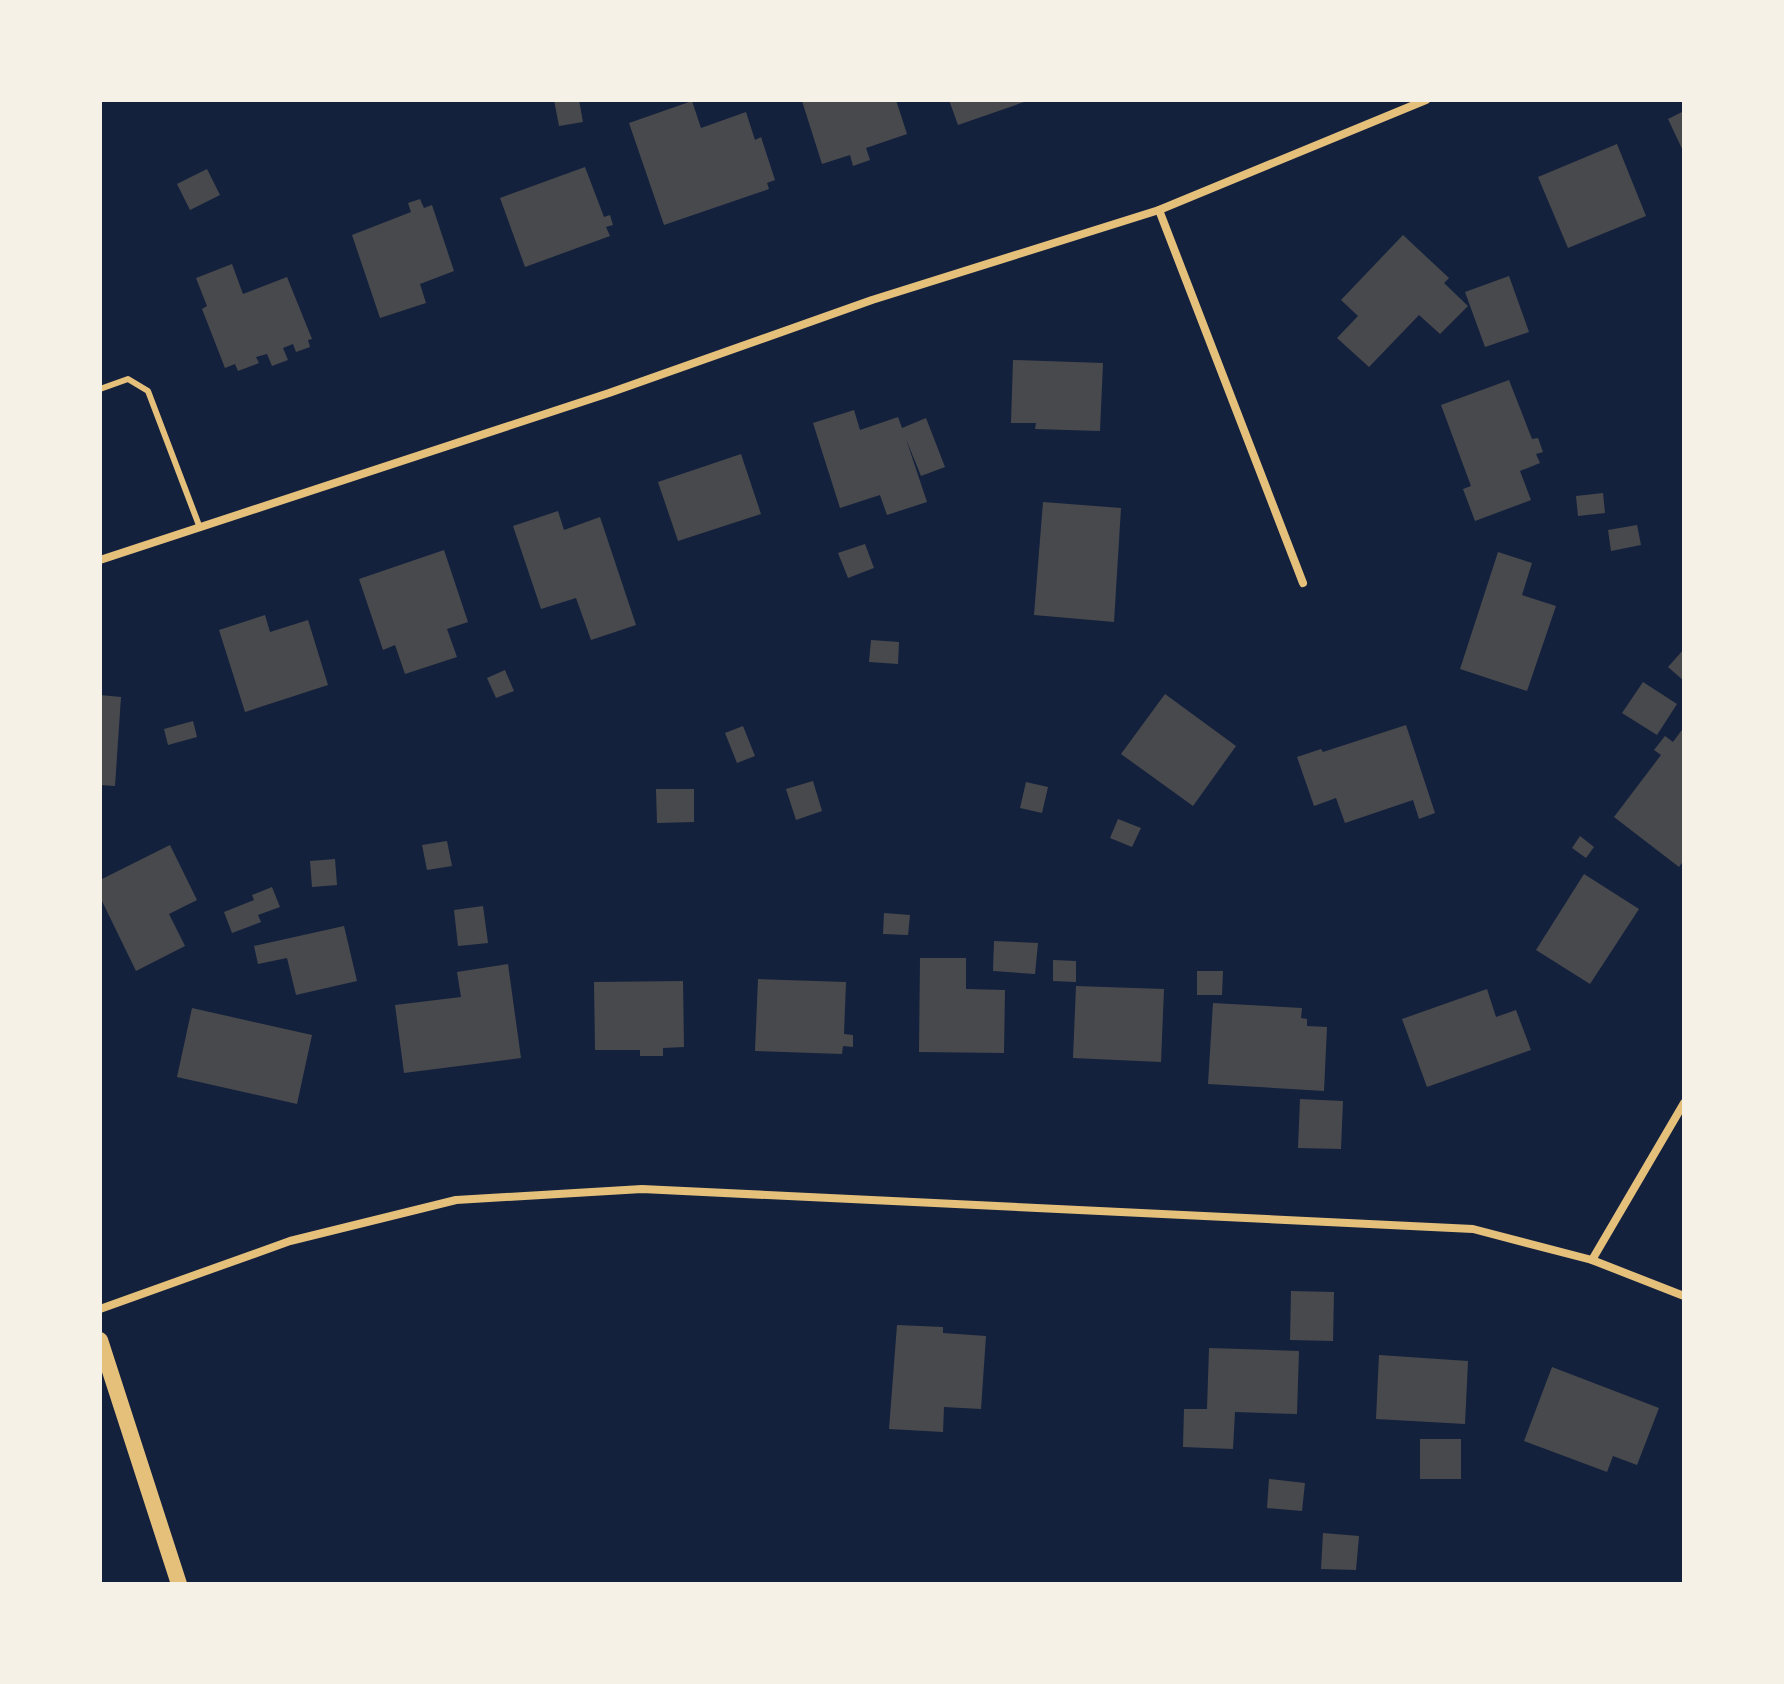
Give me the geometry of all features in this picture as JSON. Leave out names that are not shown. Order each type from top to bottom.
[{"type":"main road","points":[[100,1340],[179,1584]]},
{"type":"street","points":[[100,560],[609,393],[872,300],[1159,210],[1426,100]]},
{"type":"street","points":[[1159,210],[1303,583]]},
{"type":"street","points":[[1592,1260],[1684,1103]]},
{"type":"street","points":[[100,1309],[290,1241],[456,1200],[642,1189],[1473,1229],[1592,1260],[1684,1296]]},
{"type":"lane","points":[[100,389],[128,379],[148,391],[200,528]]},
{"type":"building","points":[[554,100],[579,100],[583,122],[559,126]]},
{"type":"building","points":[[896,100],[907,134],[866,148],[870,160],[853,166],[850,155],[822,164],[802,101]]},
{"type":"building","points":[[949,100],[1030,100],[958,125]]},
{"type":"building","points":[[692,101],[701,128],[746,112],[755,140],[761,137],[775,180],[767,183],[769,189],[664,225],[629,123]]},
{"type":"building","points":[[1684,111],[1684,153],[1668,119]]},
{"type":"building","points":[[1617,144],[1646,216],[1568,248],[1538,177]]},
{"type":"building","points":[[585,167],[604,217],[610,215],[613,225],[606,227],[610,236],[525,267],[500,198]]},
{"type":"building","points":[[207,169],[220,195],[190,210],[177,184]]},
{"type":"building","points":[[420,199],[424,208],[432,205],[454,271],[420,284],[426,303],[380,318],[352,235],[411,212],[408,203]]},
{"type":"building","points":[[1403,235],[1449,278],[1444,283],[1468,306],[1440,334],[1419,315],[1369,367],[1337,338],[1358,316],[1341,300]]},
{"type":"building","points":[[232,264],[243,294],[287,277],[312,339],[308,340],[310,347],[296,352],[293,344],[283,348],[288,360],[272,366],[267,354],[256,357],[259,363],[238,371],[235,364],[225,368],[202,309],[207,306],[196,278]]},
{"type":"building","points":[[1509,276],[1529,332],[1485,347],[1465,292]]},
{"type":"building","points":[[1013,360],[1103,363],[1100,431],[1035,429],[1036,423],[1011,423]]},
{"type":"building","points":[[1509,380],[1532,439],[1538,438],[1543,452],[1536,454],[1540,463],[1520,471],[1531,500],[1475,521],[1463,489],[1471,486],[1441,405]]},
{"type":"building","points":[[854,410],[860,430],[898,417],[902,428],[926,418],[945,467],[921,476],[906,439],[927,502],[887,515],[880,495],[840,508],[813,423]]},
{"type":"building","points":[[741,454],[761,514],[678,541],[658,482]]},
{"type":"building","points":[[1603,493],[1605,513],[1578,516],[1576,496]]},
{"type":"building","points":[[1043,502],[1121,508],[1114,622],[1034,615]]},
{"type":"building","points":[[558,511],[564,530],[600,517],[636,625],[591,640],[576,598],[541,609],[513,526]]},
{"type":"building","points":[[1637,525],[1641,545],[1611,551],[1608,530]]},
{"type":"building","points":[[865,544],[874,568],[848,578],[838,553]]},
{"type":"building","points":[[444,550],[468,622],[447,629],[457,657],[405,674],[395,645],[383,650],[359,579]]},
{"type":"building","points":[[1498,552],[1532,563],[1522,595],[1556,606],[1527,691],[1460,669]]},
{"type":"building","points":[[265,615],[270,632],[308,620],[328,685],[245,712],[219,630]]},
{"type":"building","points":[[871,640],[899,642],[898,664],[869,662]]},
{"type":"building","points":[[1684,649],[1684,681],[1668,667]]},
{"type":"building","points":[[505,670],[514,691],[496,698],[487,678]]},
{"type":"building","points":[[1643,682],[1677,704],[1657,735],[1622,713]]},
{"type":"building","points":[[1165,694],[1236,746],[1193,806],[1121,754]]},
{"type":"building","points":[[100,695],[121,697],[115,786],[100,785]]},
{"type":"building","points":[[193,721],[197,737],[168,745],[164,729]]},
{"type":"building","points":[[1406,725],[1435,813],[1419,819],[1413,800],[1345,823],[1336,798],[1314,806],[1297,757],[1321,749],[1323,752]]},
{"type":"building","points":[[743,726],[755,756],[737,763],[725,733]]},
{"type":"building","points":[[1684,727],[1684,860],[1679,867],[1614,817],[1661,755],[1654,750],[1665,736],[1673,742]]},
{"type":"building","points":[[813,781],[822,811],[796,820],[786,789]]},
{"type":"building","points":[[1026,782],[1048,787],[1042,813],[1020,808]]},
{"type":"building","points":[[656,789],[694,789],[694,822],[657,823]]},
{"type":"building","points":[[1118,819],[1141,828],[1132,847],[1110,838]]},
{"type":"building","points":[[1580,836],[1594,847],[1586,858],[1572,848]]},
{"type":"building","points":[[447,841],[452,866],[427,870],[422,845]]},
{"type":"building","points":[[170,845],[197,900],[169,914],[185,946],[136,971],[100,897],[100,880]]},
{"type":"building","points":[[335,859],[337,885],[312,887],[310,861]]},
{"type":"building","points":[[1584,874],[1639,909],[1590,984],[1536,950]]},
{"type":"building","points":[[272,887],[280,907],[258,915],[261,922],[232,933],[224,912],[254,900],[252,895]]},
{"type":"building","points":[[483,906],[488,943],[458,946],[454,910]]},
{"type":"building","points":[[884,913],[910,915],[908,935],[883,934]]},
{"type":"building","points":[[344,926],[357,981],[296,995],[287,958],[258,964],[254,946]]},
{"type":"building","points":[[994,941],[1038,943],[1035,974],[993,971]]},
{"type":"building","points":[[920,958],[966,958],[966,989],[1005,990],[1004,1053],[919,1052]]},
{"type":"building","points":[[1053,960],[1076,961],[1076,982],[1053,981]]},
{"type":"building","points":[[508,964],[521,1058],[404,1073],[395,1005],[461,997],[457,972]]},
{"type":"building","points":[[1197,971],[1223,971],[1222,995],[1197,995]]},
{"type":"building","points":[[758,979],[846,982],[844,1034],[853,1035],[853,1047],[843,1046],[842,1054],[755,1051]]},
{"type":"building","points":[[683,981],[684,1047],[663,1048],[663,1056],[640,1056],[640,1050],[595,1050],[594,982]]},
{"type":"building","points":[[1076,986],[1164,989],[1161,1062],[1073,1058]]},
{"type":"building","points":[[1487,989],[1496,1017],[1516,1010],[1531,1050],[1427,1087],[1402,1019]]},
{"type":"building","points":[[1213,1003],[1302,1008],[1301,1018],[1307,1019],[1307,1026],[1327,1027],[1324,1091],[1208,1084]]},
{"type":"building","points":[[192,1008],[312,1035],[297,1104],[177,1077]]},
{"type":"building","points":[[1300,1099],[1343,1101],[1341,1149],[1298,1148]]},
{"type":"building","points":[[1291,1291],[1334,1292],[1333,1341],[1290,1340]]},
{"type":"building","points":[[897,1325],[943,1327],[943,1333],[986,1336],[981,1409],[944,1407],[943,1432],[889,1429]]},
{"type":"building","points":[[1209,1348],[1299,1351],[1297,1414],[1235,1412],[1233,1449],[1183,1447],[1184,1409],[1207,1409]]},
{"type":"building","points":[[1379,1355],[1468,1361],[1465,1424],[1376,1419]]},
{"type":"building","points":[[1552,1367],[1659,1408],[1637,1465],[1613,1456],[1607,1472],[1524,1441]]},
{"type":"building","points":[[1420,1439],[1461,1439],[1461,1479],[1420,1479]]},
{"type":"building","points":[[1269,1479],[1305,1483],[1302,1511],[1267,1508]]},
{"type":"building","points":[[1323,1533],[1359,1536],[1356,1570],[1321,1569]]}]
